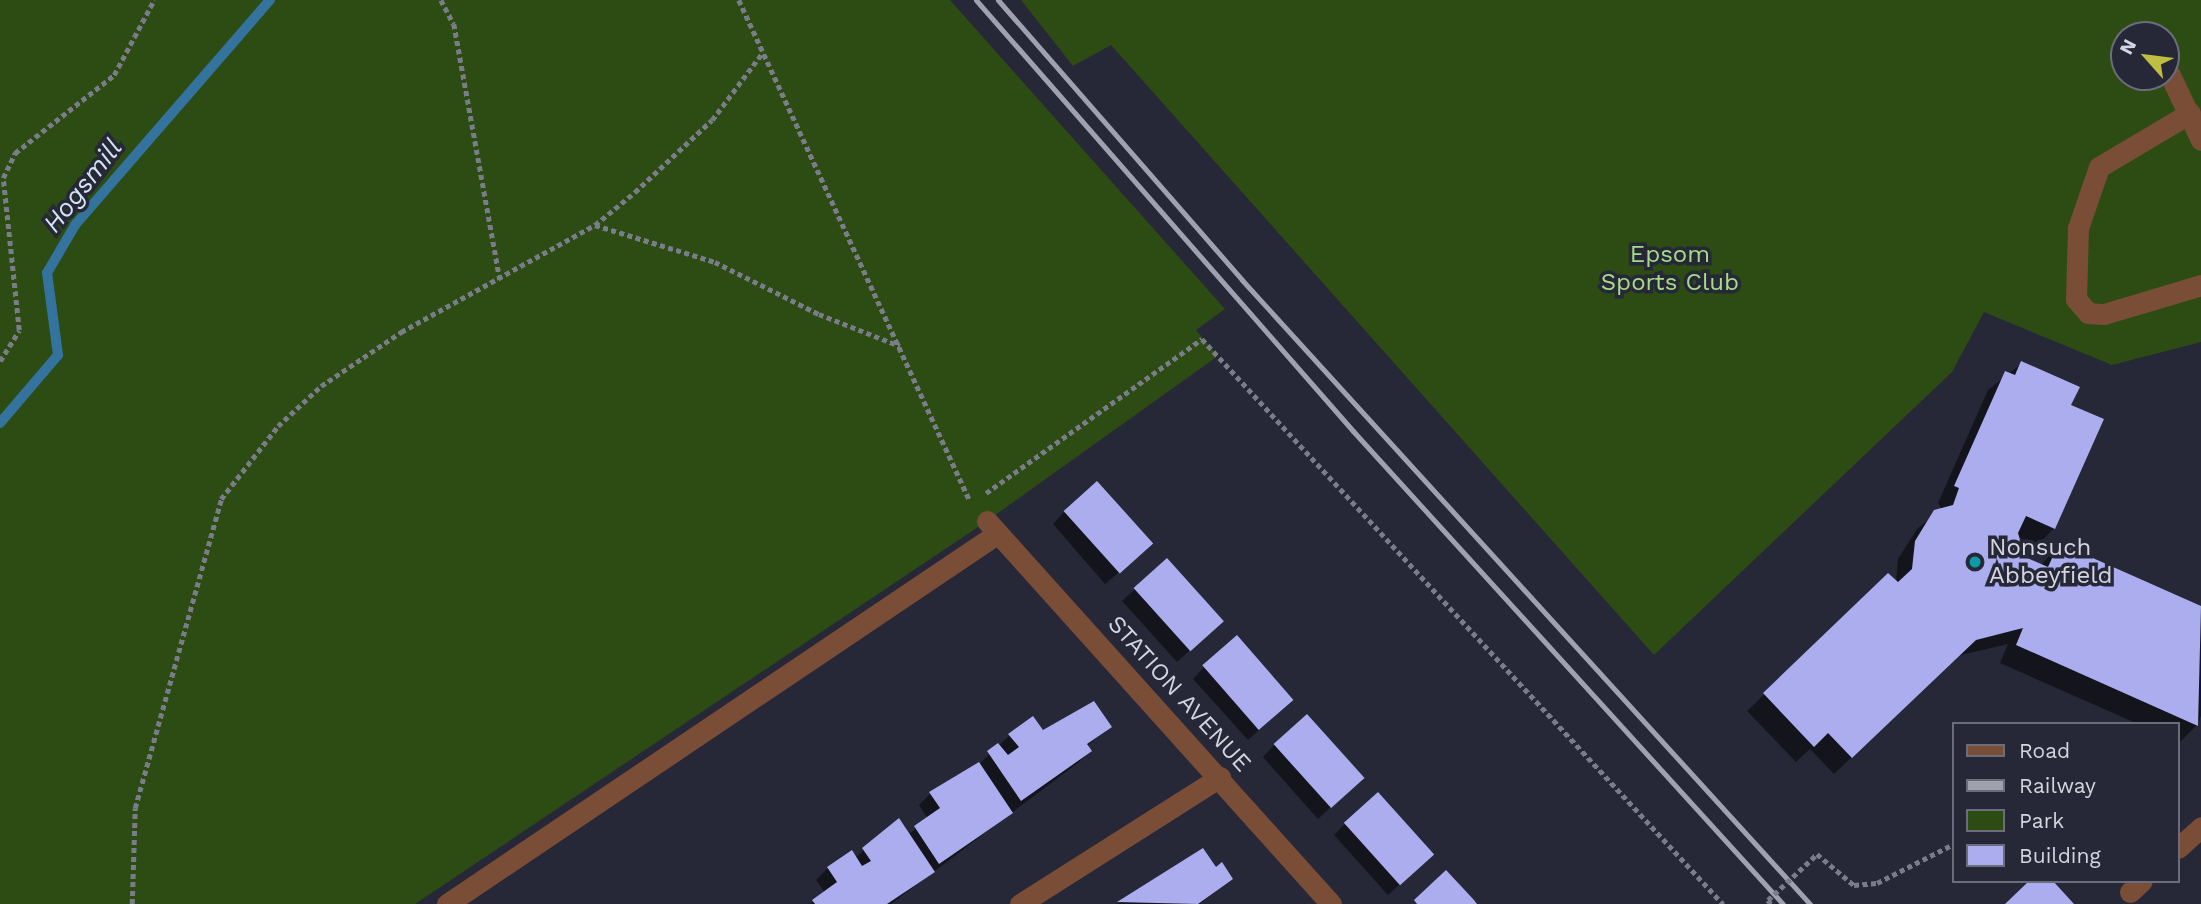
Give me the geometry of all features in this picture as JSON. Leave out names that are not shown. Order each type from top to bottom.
[{"type":"street","points":[[2178,91],[2201,140]]},
{"type":"street","points":[[2190,113],[2099,167],[2078,228],[2076,299],[2088,313],[2104,314],[2201,285]]},
{"type":"street","points":[[447,904],[992,527]]},
{"type":"street","name":"STATION AVENUE","points":[[992,527],[1220,777],[1331,904]]},
{"type":"street","points":[[1020,904],[1220,777]]},
{"type":"street","points":[[2180,846],[2201,827]]},
{"type":"path","points":[[0,361],[19,330],[3,178],[15,153],[39,138],[114,75],[154,0]]},
{"type":"path","points":[[441,0],[454,24],[499,280]]},
{"type":"path","points":[[739,0],[823,190],[901,346],[971,504],[992,527]]},
{"type":"path","points":[[132,904],[135,808],[221,499],[278,426],[321,386],[401,332],[595,225],[712,120],[763,52]]},
{"type":"path","points":[[595,225],[715,262],[819,314],[901,346]]},
{"type":"path","points":[[971,504],[1202,340],[1723,904]]},
{"type":"path","points":[[1769,902],[1817,854],[1854,885],[1878,883],[1952,845]]},
{"type":"green space","points":[[0,0],[950,0],[1225,309],[1196,330],[1218,356],[987,521],[415,904],[0,904]]},
{"type":"green space","name":"Epsom Sports Club","points":[[1021,0],[2201,0],[2201,342],[2112,365],[1984,312],[1952,372],[1654,655],[1111,45],[1073,66]]},
{"type":"building","name":"Nonsuch Abbeyfield","points":[[2021,361],[2080,387],[2071,405],[2104,419],[2055,529],[2026,516],[2018,533],[2025,557],[2048,567],[2059,543],[2201,606],[2198,726],[2016,645],[2023,628],[1976,640],[1852,758],[1828,733],[1814,747],[1763,693],[1888,573],[1898,582],[1912,569],[1915,541],[1934,510],[1953,505],[1959,488],[1954,486],[2005,371],[2015,375]]},
{"type":"building","points":[[1097,481],[1153,543],[1120,574],[1064,511]]},
{"type":"building","points":[[1167,558],[1224,621],[1190,651],[1134,588]]},
{"type":"building","points":[[1237,635],[1293,700],[1259,730],[1202,665]]},
{"type":"building","points":[[1094,701],[1112,727],[1087,744],[1092,751],[1021,801],[987,751],[998,743],[1008,755],[1019,747],[1008,734],[1033,716],[1043,730]]},
{"type":"building","points":[[1307,714],[1365,778],[1331,808],[1274,744]]},
{"type":"building","points":[[979,762],[1013,813],[939,864],[914,826],[940,808],[929,792]]},
{"type":"building","points":[[1378,792],[1434,854],[1400,885],[1344,823]]},
{"type":"building","points":[[899,818],[935,872],[887,904],[815,904],[812,900],[837,882],[827,867],[852,850],[862,866],[871,861],[862,848]]},
{"type":"building","points":[[1203,848],[1216,867],[1222,862],[1233,879],[1198,904],[1117,902]]},
{"type":"building","points":[[1446,870],[1477,904],[1417,904],[1414,900]]},
{"type":"building","points":[[2027,883],[2055,883],[2074,904],[2005,904]]},
{"type":"waterway","name":"Hogsmill","points":[[0,423],[58,355],[47,273],[75,225],[270,0]]},
{"type":"railway","points":[[976,0],[1353,431],[1783,904]]},
{"type":"railway","points":[[998,0],[1242,280],[1810,904]]},
{"type":"place","name":"Nonsuch Abbeyfield","points":[[1975,562]]}]
